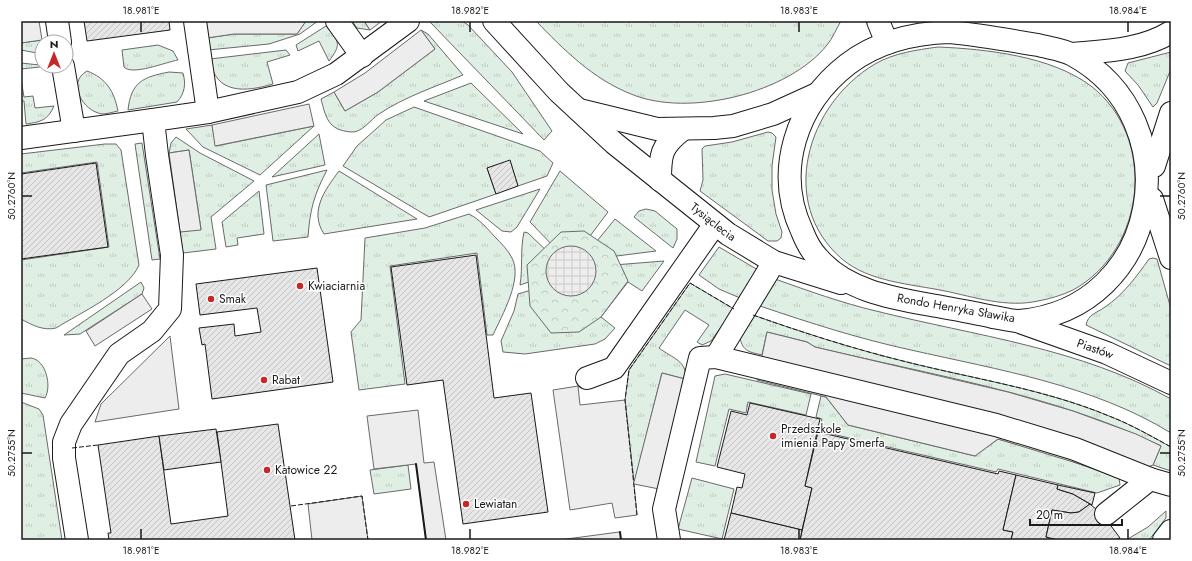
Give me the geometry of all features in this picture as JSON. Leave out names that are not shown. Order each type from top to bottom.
[{"type":"street","points":[[57,21],[59,34]]},
{"type":"street","points":[[195,21],[208,112]]},
{"type":"street","points":[[337,21],[362,56]]},
{"type":"street","points":[[21,138],[208,112],[298,92],[336,74],[408,21]]},
{"type":"street","name":"Tysiąclecia","points":[[494,21],[541,73],[614,144],[715,224],[774,262],[871,292]]},
{"type":"street","points":[[878,21],[887,43]]},
{"type":"street","name":"Rondo Henryka Sławika","points":[[950,32],[1004,39],[1072,54],[1108,78],[1128,101],[1142,126],[1148,142],[1153,169],[1152,198],[1147,221],[1140,238],[1124,264],[1106,284],[1082,302],[1058,312],[1017,321],[871,292],[840,277],[818,259],[807,242],[793,211],[789,182],[791,156],[797,135],[806,113],[817,94],[848,64],[887,43],[913,35],[950,32]]},
{"type":"street","points":[[1072,54],[1123,50],[1161,38],[1171,32]]},
{"type":"street","points":[[64,74],[74,131]]},
{"type":"street","points":[[579,110],[657,129],[682,130],[733,126],[773,114],[817,94]]},
{"type":"street","points":[[1153,169],[1171,113]]},
{"type":"street","points":[[77,540],[64,458],[64,442],[71,424],[119,354],[152,331],[170,309],[172,255],[153,120]]},
{"type":"street","points":[[660,180],[660,159],[663,148],[671,138],[682,130]]},
{"type":"street","points":[[1152,198],[1171,258]]},
{"type":"street","points":[[587,378],[614,368],[715,224]]},
{"type":"street","points":[[716,357],[774,262]]},
{"type":"street","name":"Piastów","points":[[1017,321],[1107,353],[1171,383]]},
{"type":"street","points":[[669,540],[664,509],[700,358],[716,357],[996,425],[1075,449],[1150,479],[1171,484]]},
{"type":"street","points":[[1106,514],[1150,479]]},
{"type":"street","points":[[1164,540],[1171,531]]},
{"type":"green space","points":[[306,21],[318,21],[300,34],[269,44],[208,50],[207,38],[234,34],[297,34]]},
{"type":"green space","points":[[352,21],[364,21],[370,30],[357,28]]},
{"type":"green space","points":[[462,21],[468,25],[512,72],[552,131],[544,140],[430,22]]},
{"type":"green space","points":[[536,21],[841,21],[827,45],[810,62],[788,76],[763,88],[736,96],[708,102],[680,103],[654,101],[617,88],[580,63],[557,43]]},
{"type":"green space","points":[[326,26],[334,35],[337,43],[336,50],[329,61],[319,41],[298,51],[296,45]]},
{"type":"green space","points":[[421,30],[428,34],[463,75],[399,102],[379,114],[366,126],[355,132],[343,131],[333,126],[329,122],[321,99],[334,92],[345,111],[378,92],[435,49]]},
{"type":"green space","points":[[34,41],[34,52],[21,50],[21,43]]},
{"type":"green space","points":[[158,45],[173,51],[178,60],[150,68],[134,70],[124,67],[122,50]]},
{"type":"green space","points":[[938,47],[997,52],[1038,61],[1075,76],[1091,86],[1112,108],[1126,134],[1134,162],[1134,192],[1129,221],[1116,248],[1098,272],[1073,290],[1042,300],[1026,303],[1014,303],[979,299],[891,281],[865,273],[853,267],[842,259],[822,236],[810,211],[806,183],[809,156],[818,129],[832,103],[851,82],[882,60],[913,51]]},
{"type":"green space","points":[[286,50],[290,55],[267,62],[273,84],[252,89],[233,88],[225,85],[218,79],[213,71],[210,59]]},
{"type":"green space","points":[[1171,52],[1171,69],[1157,103],[1153,107],[1138,85],[1125,71],[1128,63]]},
{"type":"green space","points":[[21,63],[34,64],[34,68],[21,69]]},
{"type":"green space","points":[[87,71],[99,77],[108,86],[114,97],[118,111],[102,114],[95,112],[83,102],[78,89],[78,82],[81,76]]},
{"type":"green space","points":[[169,72],[183,73],[184,88],[182,95],[177,102],[128,110],[132,93],[140,82],[152,76]]},
{"type":"green space","points":[[21,79],[24,97],[33,96],[35,108],[54,106],[52,111],[43,120],[26,124],[24,101],[21,101]]},
{"type":"green space","points":[[471,83],[523,134],[424,101]]},
{"type":"green space","points":[[414,107],[540,151],[553,163],[547,176],[518,186],[510,161],[487,168],[496,194],[429,217],[343,166],[357,146],[386,120]]},
{"type":"green space","points":[[212,125],[216,146],[314,126],[260,175],[203,147],[186,129]]},
{"type":"green space","points":[[768,132],[772,133],[776,137],[772,166],[772,190],[776,214],[782,232],[781,238],[777,241],[768,241],[700,191],[703,180],[702,149],[705,146],[732,142]]},
{"type":"green space","points":[[319,134],[325,165],[272,177]]},
{"type":"green space","points":[[176,137],[200,153],[254,181],[211,217],[216,249],[183,253],[180,232],[201,229],[189,150],[169,153],[171,143]]},
{"type":"green space","points":[[142,143],[160,259],[152,260],[135,144]]},
{"type":"green space","points":[[116,144],[121,150],[139,265],[125,284],[102,301],[56,328],[47,329],[33,325],[21,319],[21,260],[109,247],[97,162],[21,173],[21,154]]},
{"type":"green space","points":[[327,170],[313,202],[308,237],[273,241],[266,185]]},
{"type":"green space","points":[[339,171],[417,219],[324,234],[318,217],[318,209],[324,193]]},
{"type":"green space","points":[[560,171],[608,212],[581,248],[557,250],[530,222]]},
{"type":"green space","points":[[540,189],[517,227],[511,232],[502,231],[476,210]]},
{"type":"green space","points":[[259,191],[264,234],[237,238],[238,245],[226,247],[222,222]]},
{"type":"green space","points":[[646,209],[655,211],[677,229],[677,239],[673,248],[634,217],[639,211]]},
{"type":"green space","points":[[469,214],[483,224],[504,247],[512,258],[515,267],[515,276],[510,297],[493,335],[487,335],[477,253],[390,266],[405,384],[359,390],[351,332],[361,320],[365,238],[425,228]]},
{"type":"green space","points":[[615,219],[656,251],[593,259],[588,252]]},
{"type":"green space","points":[[584,231],[614,251],[628,281],[601,317],[579,332],[551,333],[530,306],[527,265],[561,232]]},
{"type":"green space","points":[[524,232],[528,233],[551,255],[546,276],[520,285],[522,245]]},
{"type":"green space","points":[[719,247],[758,270],[740,298],[719,289],[699,275]]},
{"type":"green space","points":[[1149,259],[1157,259],[1171,309],[1171,366],[1086,325],[1087,321],[1093,314],[1112,302],[1124,291]]},
{"type":"green space","points":[[664,261],[642,291],[628,282],[601,317],[615,328],[605,339],[595,344],[525,354],[503,352],[501,341],[514,311],[518,294],[614,265]]},
{"type":"green space","points":[[775,279],[863,308],[1027,345],[1101,367],[1171,399],[1171,433],[1141,416],[1078,391],[1011,372],[854,336],[760,306]]},
{"type":"green space","points":[[141,282],[144,288],[142,294],[80,334],[64,335]]},
{"type":"green space","points":[[690,283],[734,309],[711,341],[702,345],[697,342],[709,325],[685,310],[659,348],[682,364],[685,379],[662,373],[634,484],[625,400],[629,370]]},
{"type":"green space","points":[[753,315],[868,352],[1009,385],[1059,399],[1109,416],[1140,430],[1171,447],[1171,471],[1153,465],[1161,446],[1120,428],[1035,399],[815,347],[807,342],[767,332],[762,355],[748,351],[741,343],[740,338]]},
{"type":"green space","points":[[31,358],[40,363],[44,368],[48,381],[45,398],[21,393],[21,359]]},
{"type":"green space","points":[[725,374],[811,394],[806,415],[748,402],[746,413],[729,409],[715,466],[696,462],[715,376]]},
{"type":"green space","points":[[821,396],[826,397],[848,425],[975,456],[998,439],[1051,454],[1119,478],[1120,485],[1097,493],[998,469],[996,472],[819,431],[822,419],[816,417]]},
{"type":"green space","points":[[21,402],[39,409],[43,415],[62,540],[21,540]]},
{"type":"green space","points":[[408,465],[411,489],[374,494],[370,470]]},
{"type":"green space","points":[[692,478],[734,489],[722,539],[678,529]]},
{"type":"green space","points":[[1166,511],[1166,518],[1149,540],[1126,540],[1148,527]]},
{"type":"shaded area","points":[[21,21],[39,21],[41,34],[34,34],[34,41],[21,43]]},
{"type":"shaded area","points":[[205,21],[306,21],[297,34],[234,34],[207,38]]},
{"type":"shaded area","points":[[364,21],[382,21],[370,30]]},
{"type":"shaded area","points":[[421,30],[435,49],[378,92],[345,111],[334,92],[365,73]]},
{"type":"shaded area","points":[[309,104],[314,126],[215,146],[212,125]]},
{"type":"shaded area","points":[[189,150],[201,230],[180,232],[169,153]]},
{"type":"shaded area","points":[[566,246],[576,246],[589,253],[596,266],[596,276],[589,289],[576,296],[566,296],[557,292],[550,285],[546,276],[546,266],[550,257],[557,250]]},
{"type":"shaded area","points":[[142,294],[152,309],[95,346],[86,331]]},
{"type":"shaded area","points":[[767,332],[807,342],[815,347],[1008,392],[1073,411],[1136,434],[1161,446],[1153,465],[1134,472],[1096,469],[998,439],[975,456],[848,425],[826,397],[757,380]]},
{"type":"shaded area","points":[[170,336],[179,409],[95,422],[101,404]]},
{"type":"shaded area","points":[[662,373],[685,379],[659,489],[634,484],[637,515],[615,518],[612,503],[570,510],[553,390],[578,386],[580,405],[625,400],[634,482]]},
{"type":"shaded area","points":[[418,410],[424,463],[434,462],[446,540],[426,540],[416,464],[374,469],[367,416]]},
{"type":"shaded area","points":[[362,496],[368,540],[312,540],[308,504]]},
{"type":"shaded area","points":[[619,532],[621,540],[559,540]]},
{"type":"building","points":[[84,21],[169,21],[170,30],[87,41]]},
{"type":"building","points":[[510,160],[518,186],[496,194],[487,168]]},
{"type":"building","points":[[96,163],[108,247],[21,259],[21,174]]},
{"type":"building","points":[[476,255],[494,398],[531,393],[548,512],[463,524],[443,380],[407,385],[391,267]]},
{"type":"building","points":[[317,268],[333,382],[212,399],[205,344],[202,345],[199,328],[234,324],[235,336],[261,332],[257,308],[200,315],[196,284]]},
{"type":"building","points":[[750,403],[820,419],[805,486],[812,488],[802,530],[731,513],[737,487],[742,488],[745,474],[717,467],[731,411],[747,415]]},
{"type":"building","points":[[278,424],[295,540],[109,540],[108,533],[111,533],[98,445],[159,436],[171,524],[228,516],[217,432]]},
{"type":"building","points":[[216,429],[221,462],[164,470],[159,436]]},
{"type":"building","points":[[818,432],[998,474],[999,471],[1016,475],[1003,530],[1013,532],[1011,540],[800,540],[812,488],[805,486]]},
{"type":"building","points":[[1016,475],[1058,485],[1057,489],[1073,494],[1090,504],[1079,512],[1071,513],[1052,510],[1046,537],[1058,540],[1011,540],[1013,532],[1003,530]]},
{"type":"building","points":[[1058,485],[1095,493],[1092,505],[1073,494],[1057,489]]},
{"type":"building","points":[[1090,504],[1103,515],[1120,538],[1115,540],[1058,540],[1046,537],[1052,510],[1071,513],[1079,512]]},
{"type":"building","points":[[731,513],[802,530],[800,540],[724,540]]},
{"type":"fence","points":[[637,515],[625,400],[629,370],[690,283],[734,309]]},
{"type":"fence","points":[[753,315],[868,352],[1009,385],[1059,399],[1117,419],[1171,447]]},
{"type":"fence","points":[[72,448],[98,445]]},
{"type":"fence","points":[[291,506],[362,496],[368,540]]},
{"type":"wall","points":[[416,464],[426,540]]},
{"type":"wall","points":[[620,532],[621,540]]},
{"type":"place","name":"Kwiaciarnia","points":[[300,286]]},
{"type":"place","name":"Smak","points":[[211,299]]},
{"type":"place","name":"Rabat","points":[[264,380]]},
{"type":"place","name":"Przedszkole imienia Papy Smerfa","points":[[773,436]]},
{"type":"place","name":"Katowice 22","points":[[267,470]]},
{"type":"place","name":"Lewiatan","points":[[466,504]]}]
